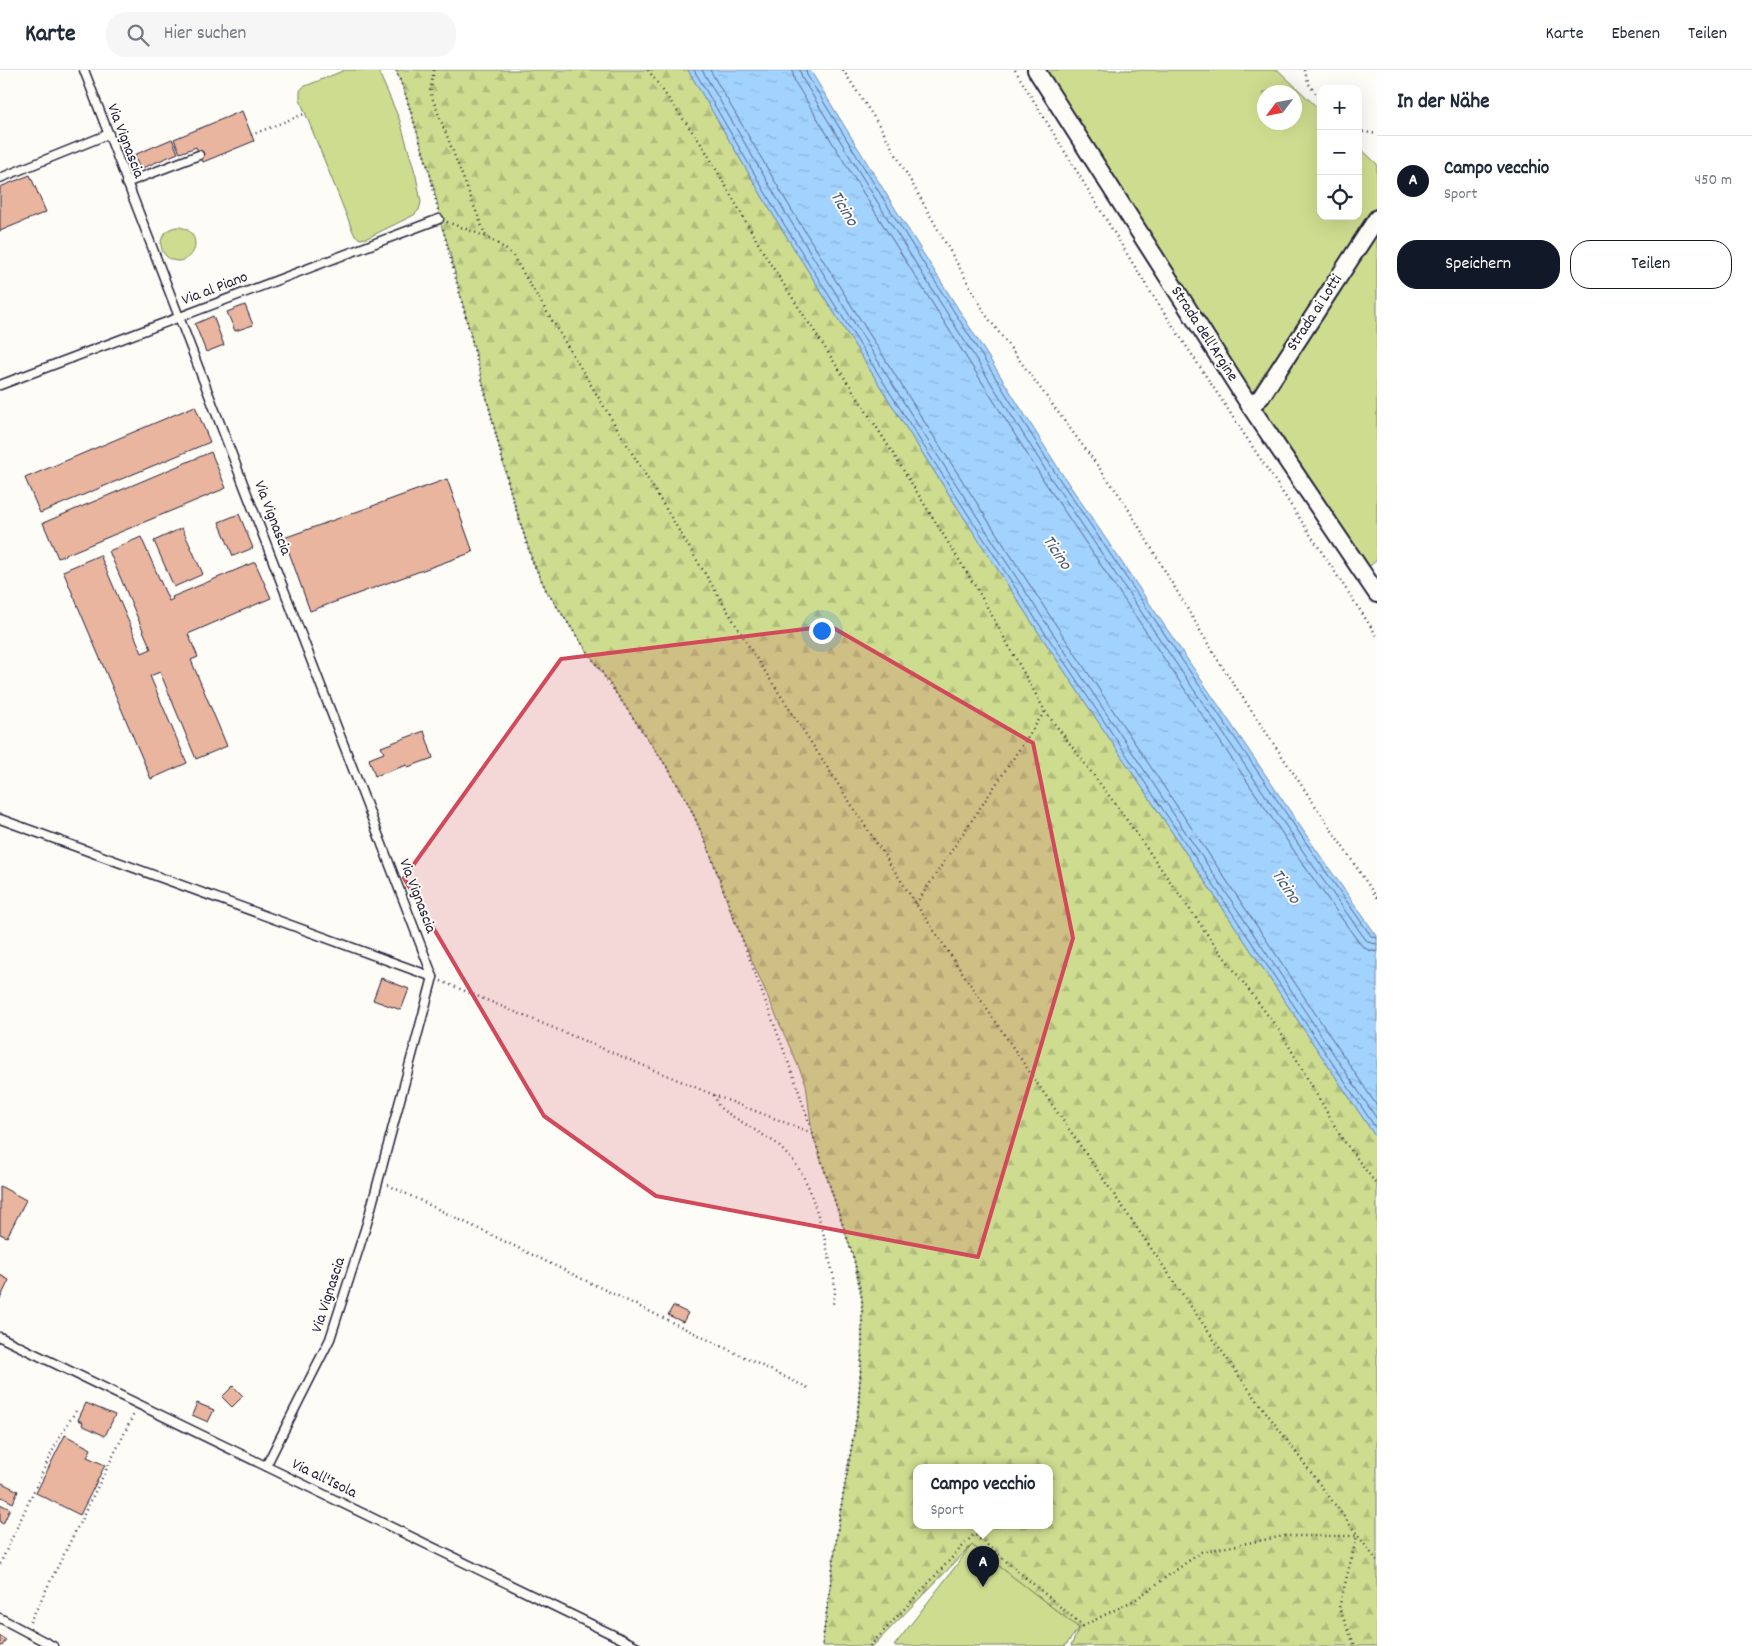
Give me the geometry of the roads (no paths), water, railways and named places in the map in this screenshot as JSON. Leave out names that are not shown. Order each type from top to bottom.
[{"type":"street","name":"Strada dell'Argine","points":[[1036,70],[1250,406],[1377,594]]},
{"type":"street","name":"Strada ai Lotti","points":[[1250,406],[1260,397],[1377,218]]},
{"type":"lane","name":"Via Vignascia","points":[[84,70],[432,977],[367,1223],[330,1339],[266,1466]]},
{"type":"lane","points":[[0,178],[108,134]]},
{"type":"lane","points":[[126,183],[199,155]]},
{"type":"lane","name":"Via al Piano","points":[[0,385],[439,219]]},
{"type":"lane","points":[[0,819],[432,977]]},
{"type":"lane","name":"Via all'Isola","points":[[0,1337],[636,1646]]},
{"type":"lane","points":[[0,1618],[52,1646]]},
{"type":"water","name":"Ticino","points":[[688,70],[810,70],[1062,474],[1321,857],[1377,936],[1377,1139],[1031,621],[912,437],[775,218]]},
{"type":"place","name":"Campo vecchio","points":[[983,1587]]}]
